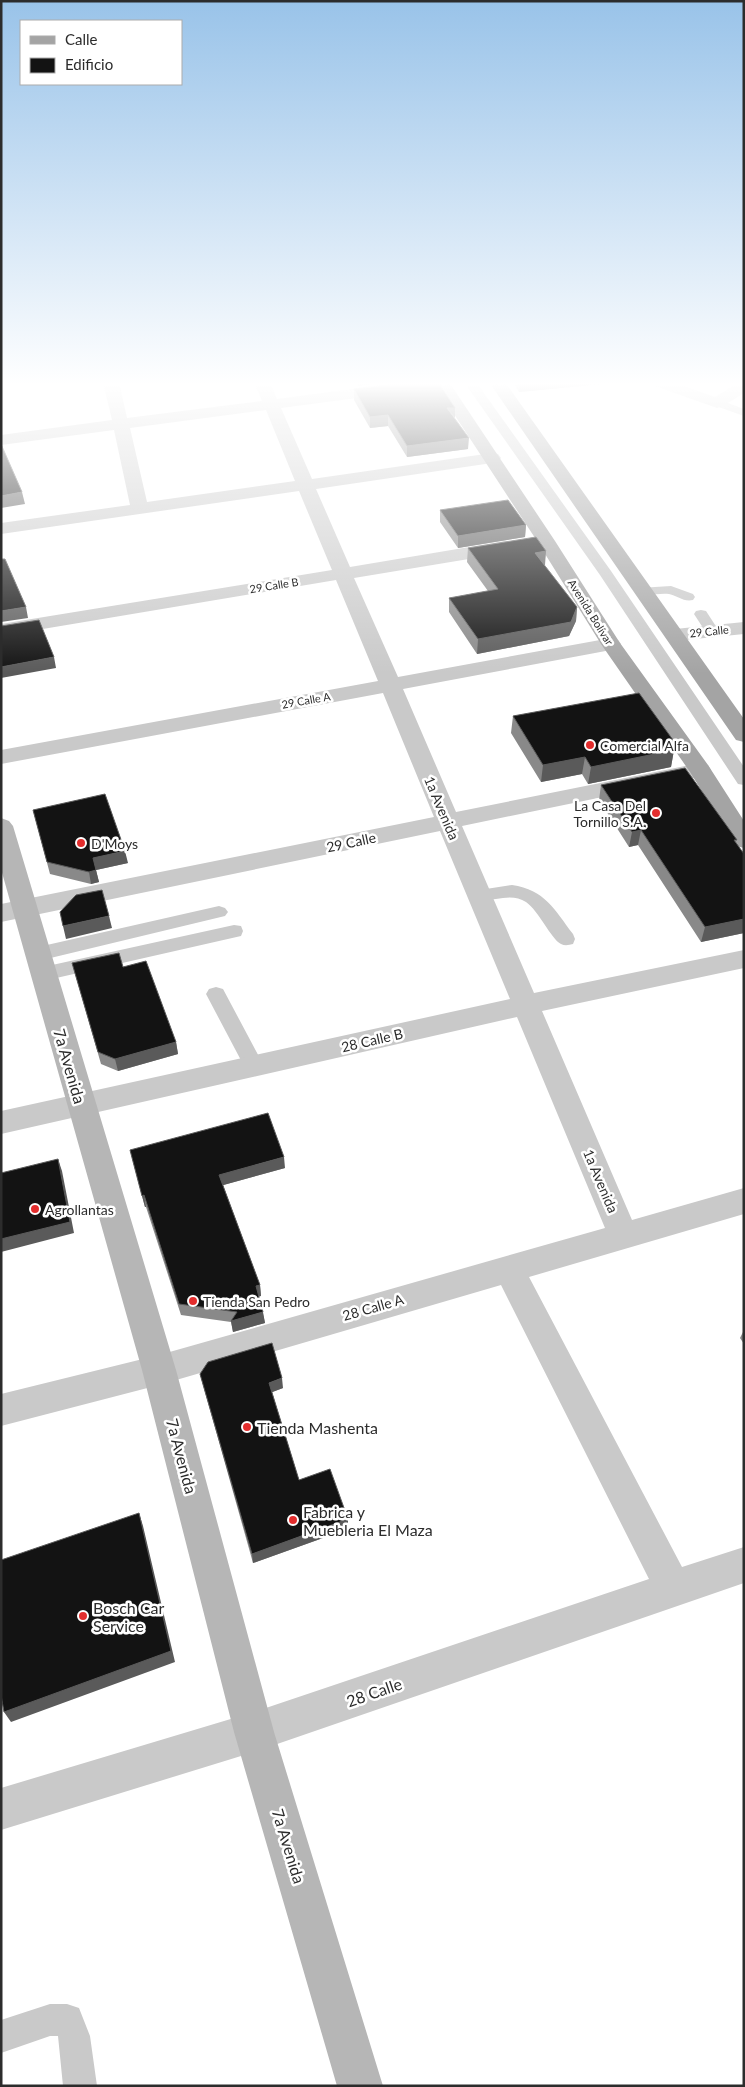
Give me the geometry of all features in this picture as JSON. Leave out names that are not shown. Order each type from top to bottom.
[{"type":"main road","name":"Avenida Bolívar","points":[[506,479],[611,644],[700,770],[744,840]]},
{"type":"main road","points":[[566,479],[742,728]]},
{"type":"main road","name":"7a Avenida","points":[[1,826],[13,911],[41,964],[159,1370],[254,1732],[360,2086]]},
{"type":"street","points":[[133,479],[140,509]]},
{"type":"street","name":"1a Avenida","points":[[303,479],[623,1234]]},
{"type":"street","points":[[1,529],[344,479]]},
{"type":"street","name":"29 Calle B","points":[[1,630],[546,541]]},
{"type":"street","name":"29 Calle","points":[[675,635],[744,628]]},
{"type":"street","name":"29 Calle A","points":[[1,757],[611,644]]},
{"type":"street","name":"29 Calle","points":[[13,911],[700,770]]},
{"type":"street","name":"28 Calle B","points":[[1,1123],[526,1005],[744,959]]},
{"type":"street","name":"28 Calle A","points":[[1,1410],[159,1370],[623,1234],[744,1201]]},
{"type":"street","points":[[508,1268],[674,1590]]},
{"type":"street","name":"28 Calle","points":[[1,1809],[254,1732],[744,1565]]},
{"type":"lane","points":[[539,479],[606,574],[744,780]]},
{"type":"lane","points":[[644,591],[671,590],[688,597]]},
{"type":"lane","points":[[701,614],[712,631]]},
{"type":"lane","points":[[478,895],[496,892],[524,892],[538,900],[566,939]]},
{"type":"lane","points":[[41,964],[219,912]]},
{"type":"lane","points":[[41,964],[234,931]]},
{"type":"lane","points":[[216,994],[254,1066]]},
{"type":"lane","points":[[1,2037],[50,2020],[67,2020],[74,2036],[80,2086]]},
{"type":"building","points":[[1,479],[16,479],[22,492],[1,496]]},
{"type":"building","points":[[508,500],[526,525],[458,536],[440,510]]},
{"type":"building","points":[[536,537],[546,551],[535,553],[577,607],[571,622],[478,639],[449,598],[498,589],[468,548]]},
{"type":"building","points":[[1,559],[5,559],[26,607],[1,611]]},
{"type":"building","points":[[39,620],[54,657],[1,667],[1,626]]},
{"type":"building","name":"Comercial Alfa","points":[[639,693],[673,740],[668,741],[674,750],[591,767],[585,757],[543,765],[513,716]]},
{"type":"building","points":[[685,768],[737,840],[734,840],[744,854],[744,919],[705,927],[641,830],[632,832],[601,785]]},
{"type":"building","name":"D'Moys","points":[[105,794],[125,851],[93,858],[96,870],[89,872],[47,862],[33,810]]},
{"type":"building","points":[[102,890],[109,916],[63,926],[60,912],[76,895]]},
{"type":"building","points":[[119,953],[123,967],[146,961],[176,1042],[115,1059],[98,1052],[72,963]]},
{"type":"building","points":[[268,1113],[284,1157],[219,1175],[260,1285],[256,1286],[263,1312],[231,1321],[237,1312],[179,1304],[144,1195],[142,1196],[130,1150]]},
{"type":"building","name":"Agrollantas","points":[[58,1159],[70,1222],[1,1239],[1,1173]]},
{"type":"building","points":[[272,1343],[282,1378],[269,1383],[299,1480],[330,1469],[348,1519],[252,1554],[200,1374],[208,1362]]},
{"type":"building","name":"Bosch Car Service","points":[[139,1513],[171,1651],[4,1712],[1,1695],[1,1560]]},
{"type":"place","name":"Comercial Alfa","points":[[590,745]]},
{"type":"place","name":"La Casa Del Tornillo S.A.","points":[[656,813]]},
{"type":"place","name":"D'Moys","points":[[81,843]]},
{"type":"place","name":"Agrollantas","points":[[35,1209]]},
{"type":"place","name":"Tienda San Pedro","points":[[193,1301]]},
{"type":"place","name":"Tienda Mashenta","points":[[247,1427]]},
{"type":"place","name":"Fabrica y Muebleria El Maza","points":[[293,1520]]},
{"type":"place","name":"Bosch Car Service","points":[[83,1616]]}]
